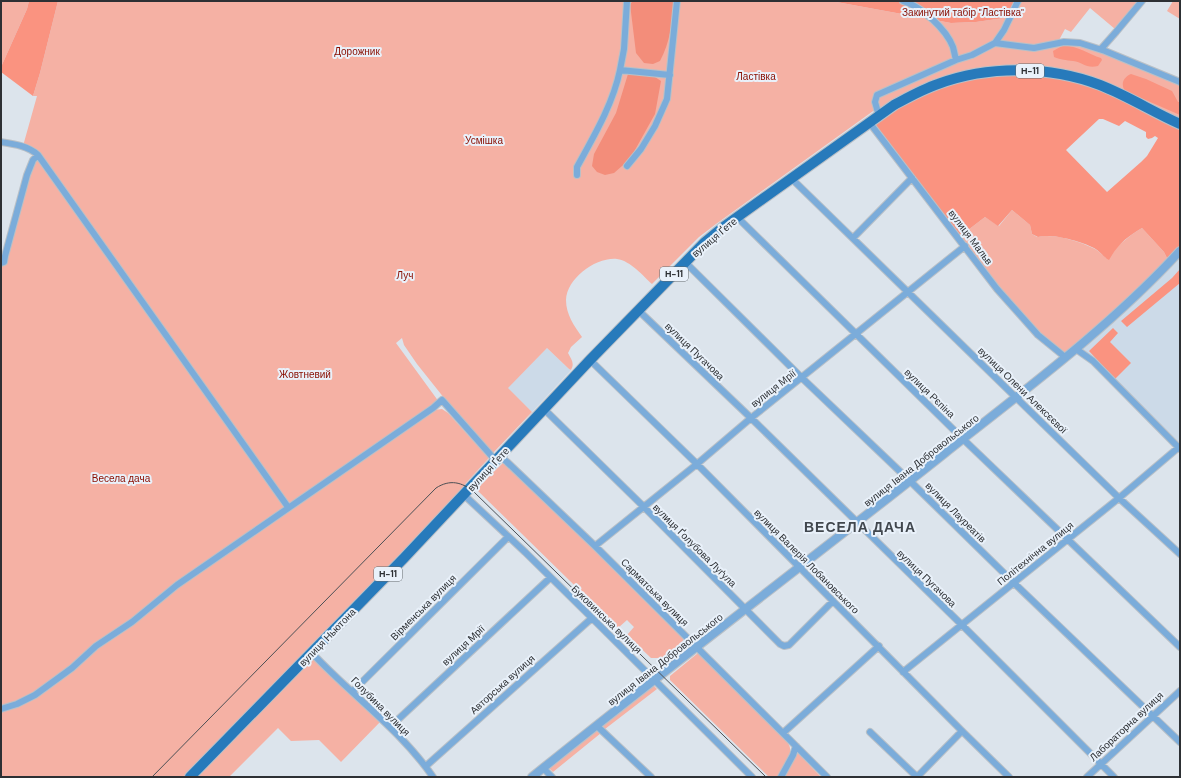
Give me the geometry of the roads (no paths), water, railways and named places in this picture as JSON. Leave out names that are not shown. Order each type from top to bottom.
[{"type":"main road","name":"Н-11","points":[[879,116],[919,92],[950,80],[980,73],[1019,71],[1056,73],[1094,83],[1180,124]]},
{"type":"main road","name":"вулиця Ґете","points":[[464,495],[590,360],[705,242],[737,217],[879,116]]},
{"type":"main road","name":"вулиця Ньютона","points":[[190,777],[464,495]]},
{"type":"street","points":[[577,175],[577,167],[604,115],[617,82],[624,49],[628,1]]},
{"type":"street","points":[[627,166],[641,149],[655,126],[667,99],[677,1]]},
{"type":"street","points":[[903,1],[927,14],[949,40],[956,60]]},
{"type":"street","points":[[879,116],[875,102],[877,95],[956,60],[972,55],[995,43],[1004,30],[1018,1]]},
{"type":"street","points":[[1101,49],[1142,1]]},
{"type":"street","points":[[995,43],[1034,48],[1058,43],[1080,43],[1101,49],[1180,82]]},
{"type":"street","points":[[620,70],[670,75]]},
{"type":"street","name":"вулиця Мальв","points":[[869,122],[997,289],[1046,343],[1065,357]]},
{"type":"street","points":[[1,142],[23,146],[33,150],[38,155],[288,507],[177,585],[132,622],[96,646],[72,668],[35,695],[17,704],[1,709]]},
{"type":"street","points":[[2,263],[27,175],[33,160],[38,155]]},
{"type":"street","points":[[853,238],[912,178]]},
{"type":"street","name":"вулиця Олени Алексєєвої","points":[[792,179],[1119,498],[1180,554]]},
{"type":"street","name":"вулиця Рєпіна","points":[[737,217],[963,439],[1180,647]]},
{"type":"street","name":"вулиця Мрії","points":[[595,546],[965,246]]},
{"type":"street","name":"вулиця Івана Добровольського","points":[[532,777],[745,609],[857,523],[1076,349],[1116,314],[1180,251]]},
{"type":"street","name":"вулиця Лауреатів","points":[[685,262],[802,378],[1180,742]]},
{"type":"street","name":"вулиця Пугачова","points":[[639,311],[751,418],[962,625],[1114,777]]},
{"type":"street","points":[[1076,349],[1093,361],[1179,448]]},
{"type":"street","name":"вулиця Валерія Лобановського","points":[[590,360],[697,464],[879,646],[962,732],[1009,777]]},
{"type":"street","name":"Сарматська вулиця","points":[[288,507],[442,400],[498,459],[508,462],[595,546],[827,777]]},
{"type":"street","name":"вулиця Ґолубова Луґула","points":[[544,409],[780,644],[784,646],[788,645],[833,601]]},
{"type":"street","name":"Політехнічна вулиця","points":[[903,672],[1068,540],[1179,448]]},
{"type":"street","name":"Буковинська вулиця","points":[[464,495],[525,552],[656,680],[752,777]]},
{"type":"street","name":"Вірменська вулиця","points":[[352,692],[508,537]]},
{"type":"street","name":"вулиця Мрії","points":[[390,727],[550,578]]},
{"type":"street","name":"Авторська вулиця","points":[[426,766],[592,618]]},
{"type":"street","points":[[783,733],[879,646]]},
{"type":"street","name":"Голубина вулиця","points":[[312,653],[390,727],[426,766],[433,777]]},
{"type":"street","name":"Лабораторна вулиця","points":[[1087,777],[1100,763],[1180,691]]},
{"type":"street","points":[[597,726],[651,777]]},
{"type":"street","points":[[870,732],[916,777],[962,732]]},
{"type":"street","points":[[782,777],[796,746]]},
{"type":"street","points":[[543,768],[552,777]]},
{"type":"tram line","points":[[152,777],[436,488],[446,483],[460,484],[474,492],[766,777]]},
{"type":"district","name":"ВЕСЕЛА ДАЧА","points":[[860,527]]},
{"type":"park label","name":"Закинутий табір \"Ластівка\"","points":[[963,12]]},
{"type":"park label","name":"Дорожник","points":[[357,51]]},
{"type":"park label","name":"Ластівка","points":[[756,76]]},
{"type":"park label","name":"Усмішка","points":[[484,140]]},
{"type":"park label","name":"Луч","points":[[405,275]]},
{"type":"park label","name":"Жовтневий","points":[[305,374]]},
{"type":"park label","name":"Весела дача","points":[[121,478]]}]
